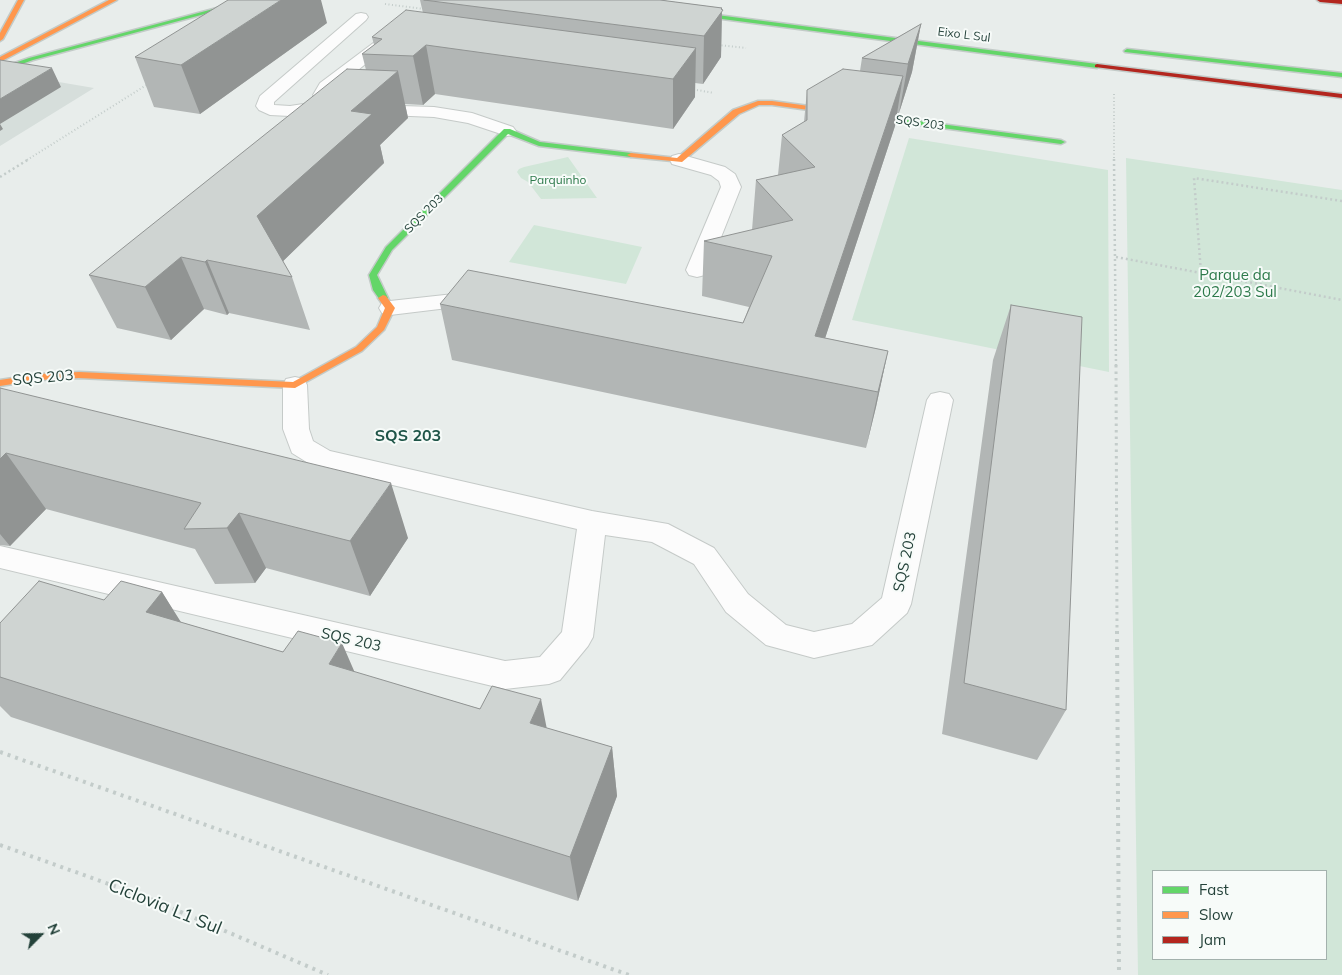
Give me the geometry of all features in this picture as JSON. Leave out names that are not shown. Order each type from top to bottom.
[{"type":"main road","points":[[0,39],[21,0]]},
{"type":"main road","points":[[0,60],[114,0]]},
{"type":"main road","points":[[202,2],[217,0]]},
{"type":"main road","points":[[0,70],[31,58],[254,0]]},
{"type":"main road","points":[[1320,0],[1342,2]]},
{"type":"main road","name":"Eixo L Sul","points":[[677,12],[1342,96]]},
{"type":"main road","points":[[1115,50],[1342,75]]},
{"type":"main road","name":"SQS 203","points":[[679,160],[736,112],[758,103],[772,103],[1061,142]]},
{"type":"main road","points":[[507,131],[539,144],[578,150],[679,160]]},
{"type":"main road","name":"SQS 203","points":[[390,308],[378,290],[373,275],[389,249],[507,131]]},
{"type":"main road","points":[[295,385],[359,349],[381,328],[390,308]]},
{"type":"main road","name":"SQS 203","points":[[0,383],[38,377],[79,375],[295,385]]},
{"type":"street","points":[[361,17],[266,100],[265,106],[270,110],[290,111],[339,108],[434,112],[472,118],[507,131]]},
{"type":"street","points":[[339,108],[321,98],[326,87],[378,46],[410,24]]},
{"type":"street","points":[[378,46],[397,48]]},
{"type":"street","points":[[679,160],[718,171],[728,178],[731,187],[697,270]]},
{"type":"street","points":[[390,308],[503,296]]},
{"type":"street","name":"SQS 203","points":[[295,385],[296,429],[301,446],[322,459],[592,522],[658,532],[704,556],[737,603],[777,636],[814,645],[860,636],[896,604],[940,400]]},
{"type":"street","name":"SQS 203","points":[[0,557],[505,676],[549,670],[577,637],[592,522]]},
{"type":"path","points":[[386,4],[391,0]]},
{"type":"path","points":[[377,3],[428,10]]},
{"type":"path","points":[[715,44],[755,49]]},
{"type":"path","points":[[1114,68],[1119,975]]},
{"type":"path","points":[[0,178],[148,84]]},
{"type":"path","points":[[1201,273],[1194,178],[1342,201]]},
{"type":"path","points":[[1115,257],[1342,300]]},
{"type":"path","points":[[0,752],[629,975]]},
{"type":"path","name":"Ciclovia L1 Sul","points":[[0,845],[148,898],[328,975]]},
{"type":"shaded area","points":[[0,72],[94,88],[0,146]]},
{"type":"green space","points":[[909,138],[1108,170],[1109,372],[852,320]]},
{"type":"green space","name":"Parquinho","points":[[568,157],[597,198],[541,199],[528,182],[521,178],[517,172],[524,167]]},
{"type":"green space","name":"Parque da 202/203 Sul","points":[[1126,158],[1342,190],[1342,975],[1138,975]]},
{"type":"green space","points":[[534,225],[642,247],[626,284],[509,262]]},
{"type":"building","points":[[228,0],[281,0],[181,65],[135,57]]},
{"type":"building","points":[[424,0],[660,0],[722,8],[723,10],[704,36]]},
{"type":"building","points":[[406,10],[696,48],[673,79],[426,45],[413,56],[362,54],[382,39],[372,37]]},
{"type":"building","points":[[921,24],[908,64],[862,58]]},
{"type":"building","points":[[0,60],[52,68],[0,99]]},
{"type":"building","points":[[347,69],[398,71],[351,111],[372,114],[257,216],[292,277],[207,260],[205,262],[181,257],[145,287],[89,275]]},
{"type":"building","points":[[843,69],[903,76],[815,336],[888,351],[878,392],[440,304],[468,270],[743,323],[772,256],[704,241],[793,220],[756,180],[815,167],[782,135],[807,120],[807,90]]},
{"type":"building","points":[[1011,305],[1082,317],[1066,710],[964,683]]},
{"type":"building","points":[[0,388],[391,483],[350,541],[239,513],[227,528],[184,529],[201,503],[6,453],[0,459]]},
{"type":"building","points":[[39,581],[104,600],[121,581],[162,592],[146,612],[283,652],[298,631],[342,643],[329,664],[480,709],[492,686],[541,699],[530,723],[612,747],[570,857],[0,677],[0,623]]},
{"type":"traffic: fast","points":[[0,70],[31,59],[254,0]]},
{"type":"traffic: fast","points":[[686,13],[1097,66]]},
{"type":"traffic: fast","points":[[1127,51],[1342,75]]},
{"type":"traffic: fast","points":[[831,111],[1061,142]]},
{"type":"traffic: fast","points":[[383,298],[373,275],[389,249],[507,131],[539,144],[631,155]]},
{"type":"traffic: slow","points":[[0,39],[21,0]]},
{"type":"traffic: slow","points":[[0,60],[114,0]]},
{"type":"traffic: slow","points":[[631,155],[679,160],[736,112],[758,103],[772,103],[831,111]]},
{"type":"traffic: slow","points":[[0,383],[38,377],[79,375],[295,385],[359,349],[381,328],[390,308],[383,298]]},
{"type":"traffic: jam","points":[[1320,0],[1342,2]]},
{"type":"traffic: jam","points":[[1097,66],[1342,96]]},
{"type":"district","name":"SQS 203","points":[[408,436]]}]
